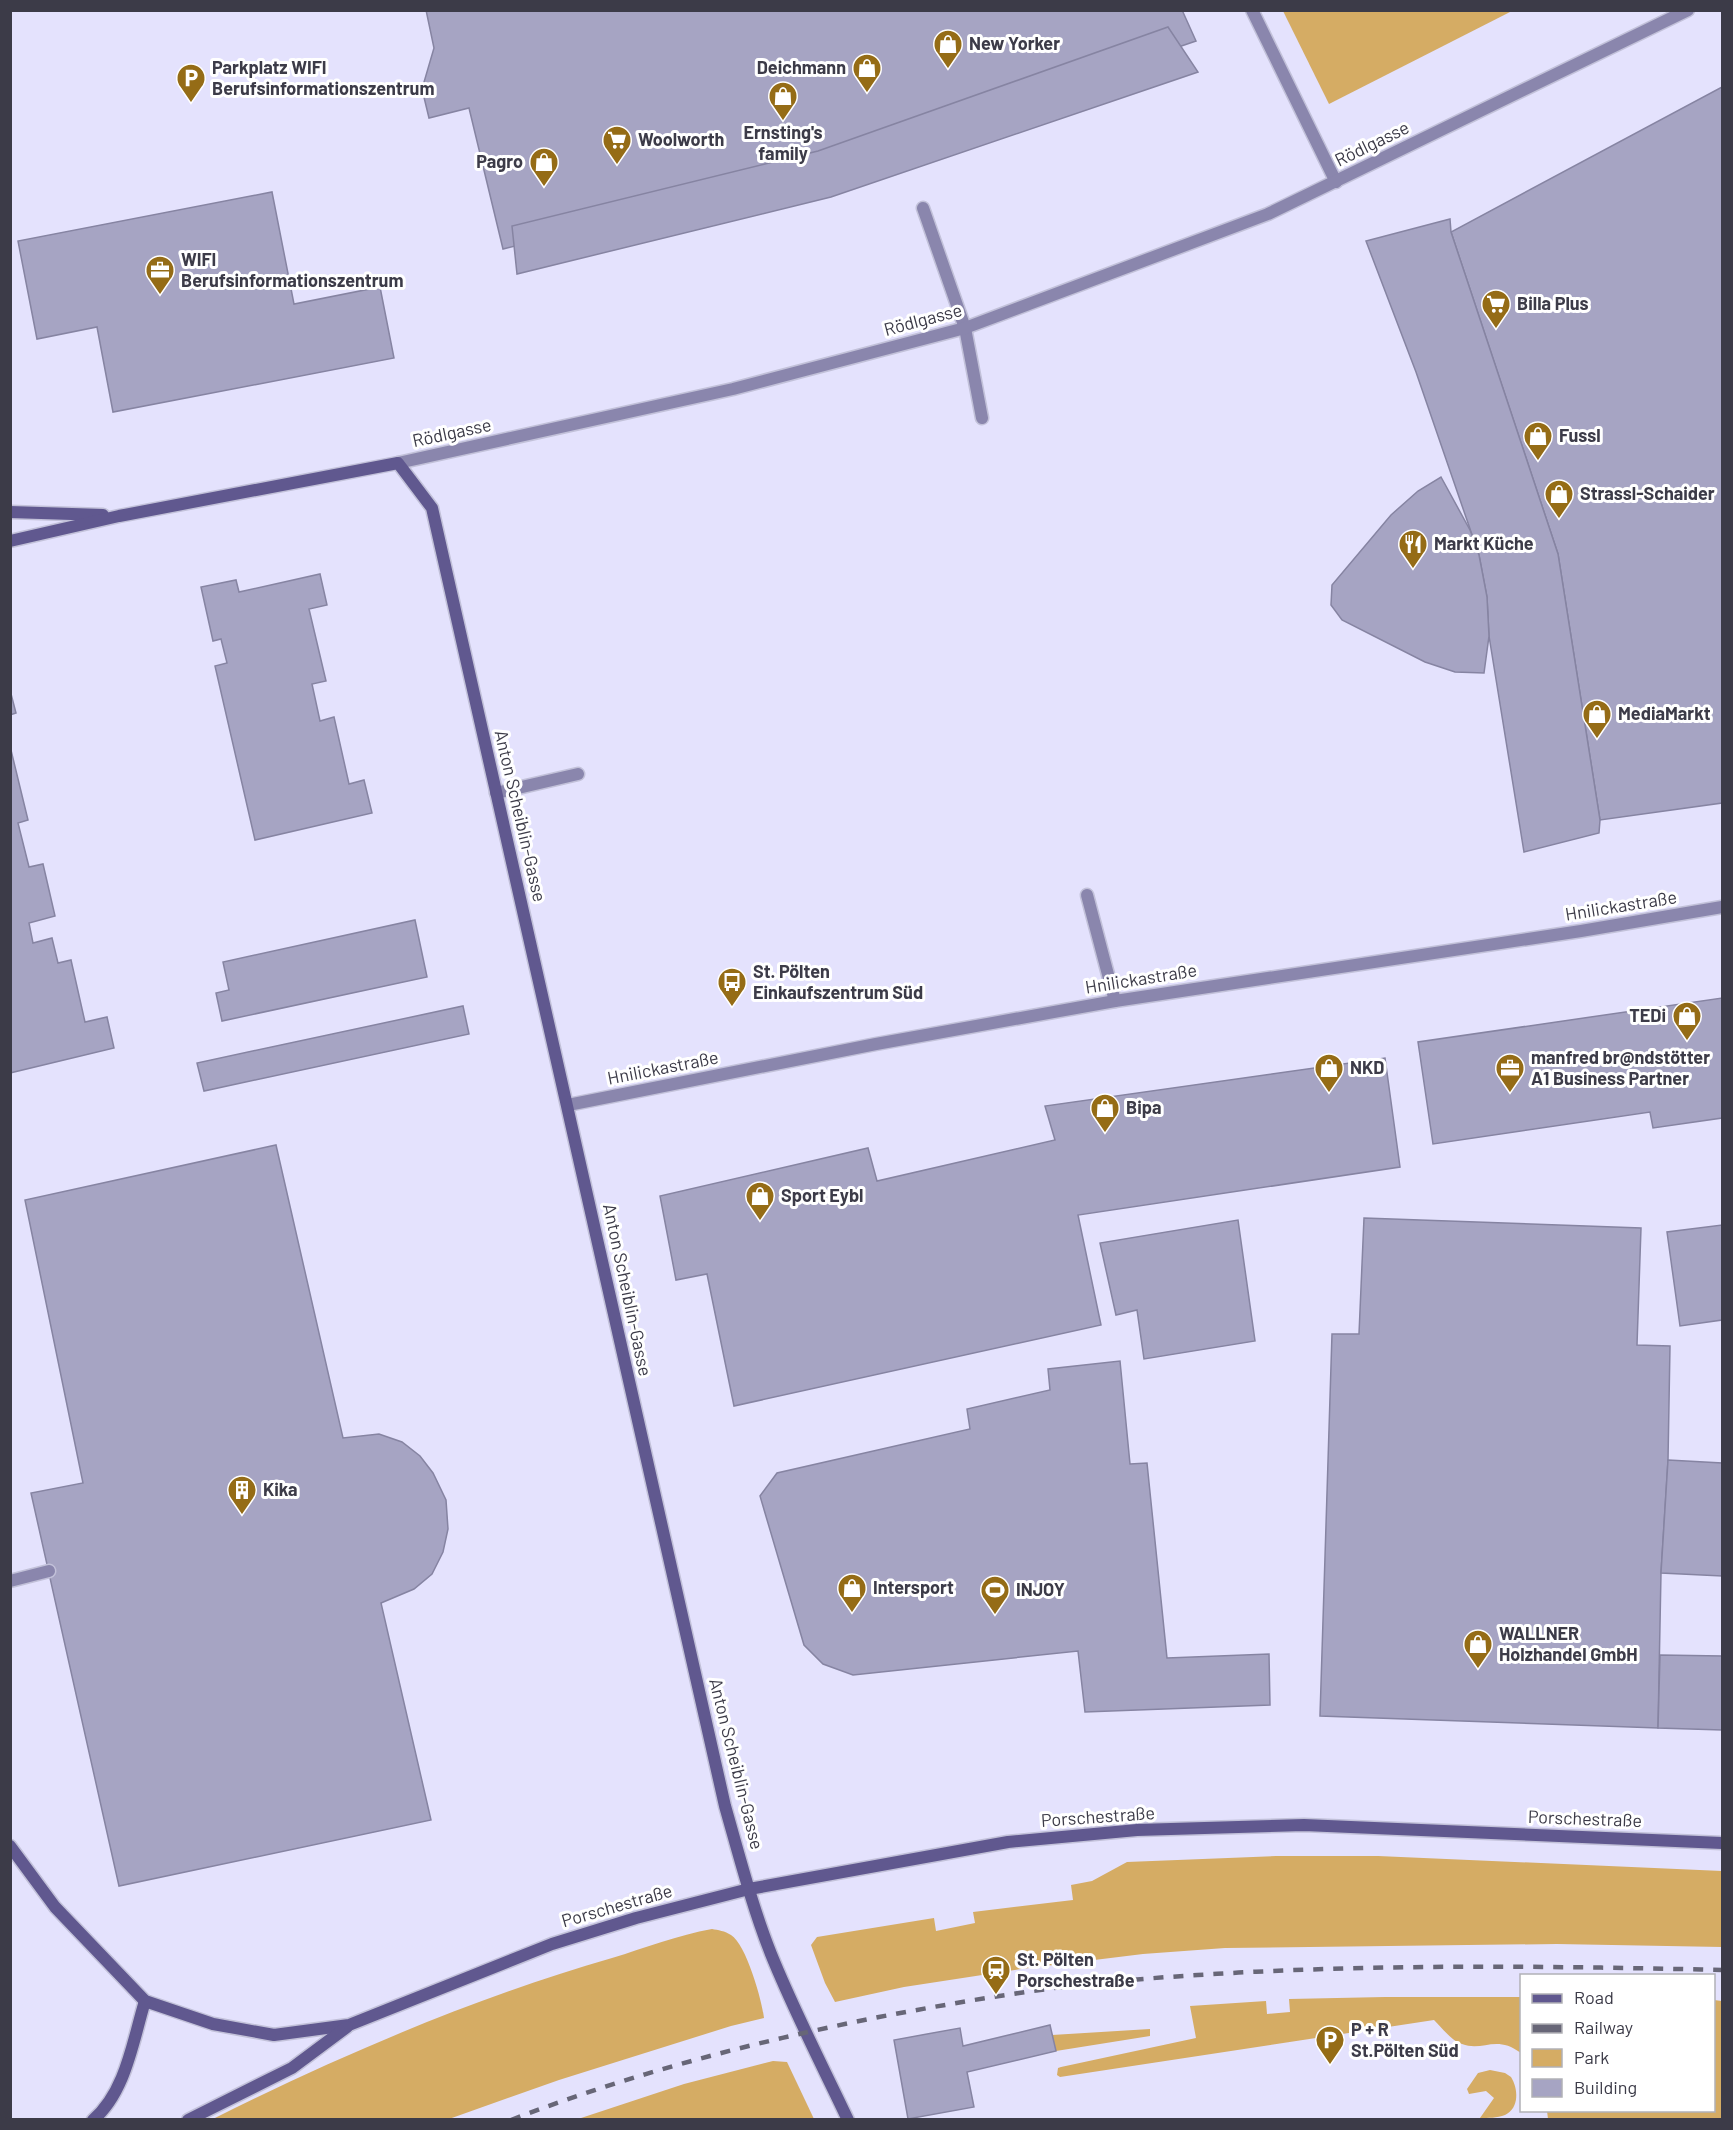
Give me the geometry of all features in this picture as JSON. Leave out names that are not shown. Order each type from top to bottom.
[{"type":"street","points":[[1252,10],[1336,182]]},
{"type":"street","name":"Rödlgasse","points":[[10,540],[119,516],[398,463],[733,389],[965,328],[1268,213],[1688,10]]},
{"type":"street","points":[[923,208],[965,328],[982,418]]},
{"type":"street","name":"Anton Scheiblin-Gasse","points":[[398,463],[432,508],[725,1806],[759,1921],[787,1993],[848,2120]]},
{"type":"street","name":"Rödlgasse","points":[[10,512],[119,516]]},
{"type":"street","points":[[496,793],[578,774]]},
{"type":"street","points":[[1087,895],[1114,1001]]},
{"type":"street","name":"Hnilickastraße","points":[[568,1105],[876,1044],[1114,1001],[1581,931],[1722,907]]},
{"type":"street","points":[[10,1581],[49,1571]]},
{"type":"street","name":"Porschestraße","points":[[349,2025],[552,1944],[636,1918],[749,1889],[1008,1842],[1137,1830],[1304,1825],[1722,1843]]},
{"type":"street","points":[[10,1846],[55,1907],[140,1996],[213,2024],[274,2035],[349,2025]]},
{"type":"street","points":[[93,2120],[106,2109],[124,2071],[140,1996]]},
{"type":"street","points":[[188,2120],[292,2067],[349,2025]]},
{"type":"green space","points":[[1283,11],[1512,11],[1329,104]]},
{"type":"green space","points":[[1276,1856],[1378,1856],[1722,1871],[1722,1947],[1557,1944],[1225,1948],[1143,1954],[1021,1969],[904,1987],[835,2002],[825,1983],[811,1945],[817,1937],[934,1918],[936,1931],[975,1923],[973,1912],[1073,1900],[1071,1885],[1092,1881],[1127,1862]]},
{"type":"green space","points":[[712,1929],[731,1935],[737,1940],[748,1960],[757,1986],[764,2018],[731,2026],[559,2080],[449,2119],[213,2119],[359,2050],[459,2010],[560,1974],[674,1938]]},
{"type":"green space","points":[[1520,1997],[1520,2052],[1504,2045],[1470,2046],[1462,2044],[1451,2037],[1434,2020],[1060,2077],[1057,2075],[1058,2068],[1061,2067],[1196,2038],[1190,2006],[1266,2001],[1267,2014],[1290,2012],[1289,1999]]},
{"type":"green space","points":[[1715,2000],[1722,2001],[1722,2119],[1548,2119],[1547,2112],[1715,2112]]},
{"type":"green space","points":[[1150,2029],[1150,2036],[1056,2051],[1052,2035]]},
{"type":"green space","points":[[773,2061],[787,2062],[814,2119],[578,2119],[684,2084]]},
{"type":"green space","points":[[1490,2070],[1505,2073],[1511,2077],[1516,2092],[1515,2103],[1510,2112],[1505,2115],[1480,2118],[1494,2098],[1486,2091],[1469,2094],[1467,2089],[1478,2073]]},
{"type":"building","points":[[426,10],[1182,10],[1196,41],[804,175],[503,249],[469,108],[429,118],[422,89],[434,48]]},
{"type":"building","points":[[1168,27],[1198,72],[831,197],[517,274],[512,226],[818,151]]},
{"type":"building","points":[[1722,87],[1722,803],[1600,820],[1558,554],[1451,232]]},
{"type":"building","name":"WIFI Berufsinformationszentrum","points":[[272,192],[294,304],[380,287],[394,358],[113,412],[97,327],[37,339],[18,241]]},
{"type":"building","points":[[1450,219],[1451,232],[1558,554],[1600,820],[1599,833],[1524,852],[1489,636],[1487,597],[1479,555],[1416,372],[1366,241]]},
{"type":"building","name":"Markt Küche","points":[[1441,477],[1470,530],[1479,555],[1487,597],[1489,636],[1484,673],[1455,672],[1425,662],[1342,620],[1331,605],[1332,585],[1391,515],[1418,491]]},
{"type":"building","points":[[320,574],[327,605],[309,609],[326,681],[312,684],[320,721],[334,717],[349,784],[364,780],[372,813],[255,840],[215,666],[227,663],[221,639],[213,641],[201,587],[236,580],[239,592]]},
{"type":"building","points":[[10,690],[16,713],[10,715]]},
{"type":"building","points":[[10,746],[28,820],[18,823],[29,867],[43,864],[55,916],[29,923],[33,943],[52,938],[58,963],[71,960],[85,1022],[107,1017],[114,1048],[10,1073]]},
{"type":"building","points":[[415,920],[427,977],[222,1021],[216,993],[229,990],[223,962]]},
{"type":"building","points":[[1722,998],[1722,1118],[1653,1128],[1650,1112],[1433,1144],[1418,1042]]},
{"type":"building","points":[[463,1006],[469,1034],[204,1091],[197,1063]]},
{"type":"building","points":[[1385,1058],[1400,1167],[1078,1215],[1101,1325],[734,1406],[707,1274],[676,1280],[660,1196],[868,1148],[877,1181],[1055,1140],[1045,1106]]},
{"type":"building","name":"Kika","points":[[276,1145],[343,1438],[379,1434],[402,1442],[420,1456],[433,1473],[446,1500],[448,1529],[443,1552],[432,1574],[414,1589],[381,1603],[431,1820],[119,1886],[31,1493],[83,1483],[25,1200]]},
{"type":"building","points":[[1364,1218],[1641,1228],[1637,1345],[1670,1346],[1668,1460],[1661,1573],[1658,1728],[1320,1716],[1332,1334],[1359,1334]]},
{"type":"building","points":[[1238,1220],[1255,1341],[1144,1359],[1137,1310],[1116,1315],[1100,1243]]},
{"type":"building","points":[[1722,1225],[1722,1320],[1680,1326],[1667,1232]]},
{"type":"building","points":[[1120,1361],[1130,1464],[1147,1463],[1167,1658],[1269,1654],[1270,1705],[1085,1712],[1078,1651],[853,1675],[823,1664],[804,1645],[760,1496],[777,1473],[970,1429],[967,1409],[1050,1390],[1048,1369]]},
{"type":"building","points":[[1668,1460],[1722,1463],[1722,1576],[1661,1573]]},
{"type":"building","points":[[1660,1655],[1722,1656],[1722,1730],[1658,1728]]},
{"type":"building","points":[[1050,2025],[1056,2051],[967,2072],[974,2107],[908,2119],[894,2040],[960,2028],[963,2046]]},
{"type":"railway","points":[[511,2120],[601,2088],[739,2048],[905,2012],[1061,1987],[1166,1977],[1325,1969],[1563,1967],[1722,1970]]},
{"type":"place","name":"New Yorker","points":[[948,70]]},
{"type":"place","name":"Deichmann","points":[[867,94]]},
{"type":"place","name":"Parkplatz WIFI Berufsinformationszentrum","points":[[191,104]]},
{"type":"place","name":"Ernsting's family","points":[[783,122]]},
{"type":"place","name":"Woolworth","points":[[617,166]]},
{"type":"place","name":"Pagro","points":[[544,188]]},
{"type":"place","name":"WIFI Berufsinformationszentrum","points":[[160,296]]},
{"type":"place","name":"Billa Plus","points":[[1496,330]]},
{"type":"place","name":"Fussl","points":[[1538,462]]},
{"type":"place","name":"Strassl-Schaider","points":[[1559,520]]},
{"type":"place","name":"Markt Küche","points":[[1413,570]]},
{"type":"place","name":"MediaMarkt","points":[[1597,740]]},
{"type":"place","name":"St. Pölten Einkaufszentrum Süd","points":[[732,1008]]},
{"type":"place","name":"TEDi","points":[[1687,1042]]},
{"type":"place","name":"NKD","points":[[1329,1094]]},
{"type":"place","name":"manfred br@ndstötter A1 Business Partner","points":[[1510,1094]]},
{"type":"place","name":"Bipa","points":[[1105,1134]]},
{"type":"place","name":"Sport Eybl","points":[[760,1222]]},
{"type":"place","name":"Kika","points":[[242,1516]]},
{"type":"place","name":"Intersport","points":[[852,1614]]},
{"type":"place","name":"INJOY","points":[[995,1616]]},
{"type":"place","name":"WALLNER Holzhandel GmbH","points":[[1478,1670]]},
{"type":"place","name":"St. Pölten Porschestraße","points":[[996,1996]]},
{"type":"place","name":"P + R St.Pölten Süd","points":[[1330,2066]]}]
